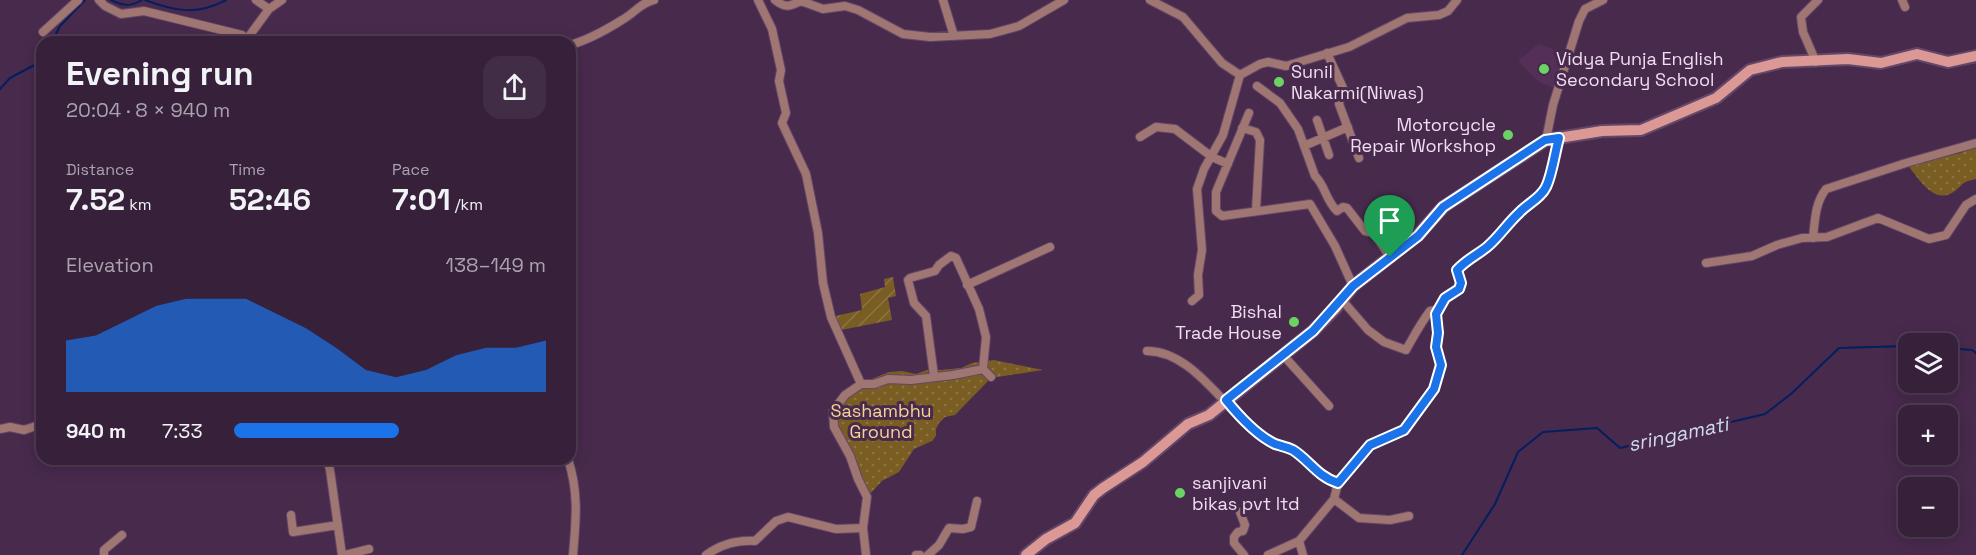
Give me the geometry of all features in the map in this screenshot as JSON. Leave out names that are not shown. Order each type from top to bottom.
[{"type":"main road","points":[[1026,555],[1046,539],[1075,523],[1094,495],[1143,462],[1188,424],[1209,415],[1313,331],[1353,286],[1418,236],[1443,207],[1545,140],[1602,130],[1641,130],[1716,98],[1750,70],[1782,62],[1848,59],[1881,63],[1917,54],[1948,62],[1976,56]]},
{"type":"street","points":[[43,32],[78,0]]},
{"type":"street","points":[[258,0],[269,9]]},
{"type":"street","points":[[252,36],[269,9],[282,0]]},
{"type":"street","points":[[576,44],[624,19],[639,6],[654,0]]},
{"type":"street","points":[[758,0],[772,29],[781,70],[778,81],[786,113],[782,123],[806,174],[818,231],[823,283],[831,317],[861,384]]},
{"type":"street","points":[[775,0],[785,6],[795,5],[801,1],[823,9],[845,6],[858,10],[903,34],[919,37],[990,34],[1019,26],[1064,0]]},
{"type":"street","points":[[943,0],[954,36]]},
{"type":"street","points":[[1150,0],[1183,17],[1222,63],[1240,75]]},
{"type":"street","points":[[1192,301],[1198,295],[1202,250],[1197,189],[1204,169],[1227,124],[1240,75],[1260,64],[1268,62],[1286,66],[1349,47],[1407,18],[1439,15],[1448,11],[1456,0]]},
{"type":"street","points":[[1545,140],[1579,21],[1585,9],[1603,0]]},
{"type":"street","points":[[1816,62],[1803,32],[1801,17],[1818,0]]},
{"type":"street","points":[[100,1],[121,14],[144,10],[244,36]]},
{"type":"street","points":[[1327,53],[1343,88],[1339,104],[1359,158]]},
{"type":"street","points":[[1257,86],[1280,103],[1298,129],[1315,176],[1320,180],[1328,201],[1337,211],[1343,207],[1347,208],[1365,231],[1374,233],[1390,257]]},
{"type":"street","points":[[1249,112],[1216,192],[1216,211],[1222,216],[1310,204],[1335,246],[1353,286]]},
{"type":"street","points":[[1317,120],[1329,154]]},
{"type":"street","points":[[1304,146],[1348,127]]},
{"type":"street","points":[[1140,137],[1156,128],[1175,129],[1212,157],[1228,164]]},
{"type":"street","points":[[1242,128],[1256,132],[1260,140],[1256,210]]},
{"type":"street","points":[[1268,555],[1299,542],[1334,500],[1338,483],[1370,445],[1404,430],[1434,389],[1441,365],[1436,347],[1438,333],[1436,314],[1445,298],[1459,289],[1461,283],[1457,270],[1464,262],[1497,238],[1519,212],[1545,190],[1551,175],[1559,138]]},
{"type":"street","points":[[1813,238],[1817,205],[1826,189],[1976,143]]},
{"type":"street","points":[[1706,263],[1752,256],[1777,245],[1802,238],[1827,237],[1878,218],[1929,239],[1946,235],[1966,205],[1976,199]]},
{"type":"street","points":[[967,285],[1050,247]]},
{"type":"street","points":[[934,376],[926,316],[914,303],[908,280],[935,271],[951,256],[956,258],[979,309],[986,337],[983,369],[991,378]]},
{"type":"street","points":[[1342,300],[1368,330],[1384,342],[1406,350],[1417,328],[1430,311],[1438,310]]},
{"type":"street","points":[[1147,351],[1162,353],[1188,368],[1226,400],[1247,424],[1274,443],[1293,450],[1327,480],[1338,483]]},
{"type":"street","points":[[1283,355],[1329,406]]},
{"type":"street","points":[[866,555],[863,528],[867,497],[850,456],[834,427],[832,411],[844,395],[861,384],[874,384],[888,379],[911,380],[953,375],[983,369]]},
{"type":"street","points":[[0,429],[4,426],[24,430],[36,426]]},
{"type":"street","points":[[329,465],[344,555],[369,549]]},
{"type":"street","points":[[569,465],[574,480],[577,508],[573,555]]},
{"type":"street","points":[[1334,500],[1359,518],[1390,520],[1409,516]]},
{"type":"street","points":[[928,555],[939,545],[949,528],[971,527],[977,501]]},
{"type":"street","points":[[1240,512],[1245,525],[1243,531],[1238,532],[1234,537],[1234,543],[1244,555]]},
{"type":"street","points":[[291,515],[293,532],[338,525]]},
{"type":"street","points":[[706,555],[743,540],[754,541],[776,521],[788,517],[836,529],[863,528]]},
{"type":"street","points":[[104,555],[104,550],[122,535]]},
{"type":"street","points":[[1299,542],[1303,555]]},
{"type":"shaded area","name":"Vidya Punja English Secondary School","points":[[1538,44],[1569,52],[1554,88],[1539,82],[1518,61]]},
{"type":"green space","points":[[1976,144],[1976,179],[1965,182],[1947,195],[1933,193],[1906,163],[1961,153]]},
{"type":"green space","points":[[893,277],[896,296],[888,298],[892,320],[836,331],[831,317],[862,310],[860,294],[885,287],[884,279]]},
{"type":"green space","name":"Sashambhu Ground","points":[[994,360],[1043,370],[991,378],[955,415],[945,417],[939,423],[936,436],[932,441],[914,449],[899,472],[882,481],[867,497],[834,427],[839,401],[857,385],[889,372],[902,371],[916,374],[932,368],[941,370],[961,368],[972,363]]},
{"type":"waterway","points":[[55,36],[60,26],[85,0]]},
{"type":"waterway","points":[[111,0],[127,5],[142,0]]},
{"type":"waterway","points":[[145,0],[166,7],[186,10],[205,8],[226,0]]},
{"type":"waterway","points":[[0,89],[10,78],[36,64]]},
{"type":"waterway","name":"sringamati","points":[[1462,555],[1495,504],[1518,452],[1543,432],[1597,428],[1620,448],[1765,414],[1791,394],[1839,348],[1898,346]]},
{"type":"waterway","name":"sringamati","points":[[1958,349],[1972,350],[1976,353]]},
{"type":"place","name":"Vidya Punja English Secondary School","points":[[1544,69]]},
{"type":"place","name":"Sunil Nakarmi(Niwas)","points":[[1279,82]]},
{"type":"place","name":"Motorcycle Repair Workshop","points":[[1508,135]]},
{"type":"place","name":"Bishal Trade House","points":[[1294,322]]},
{"type":"place","name":"sanjivani bikas pvt ltd","points":[[1180,493]]},
{"type":"route","points":[[1559,138],[1551,175],[1545,190],[1519,212],[1497,238],[1464,262],[1457,270],[1461,283],[1459,289],[1445,298],[1436,314],[1438,333],[1436,347],[1441,365],[1434,389],[1404,430],[1370,445],[1338,483],[1327,480],[1293,450],[1274,443],[1247,424],[1226,400],[1313,331],[1336,308],[1353,286],[1390,257],[1418,236],[1443,207],[1545,140],[1559,138]]}]
